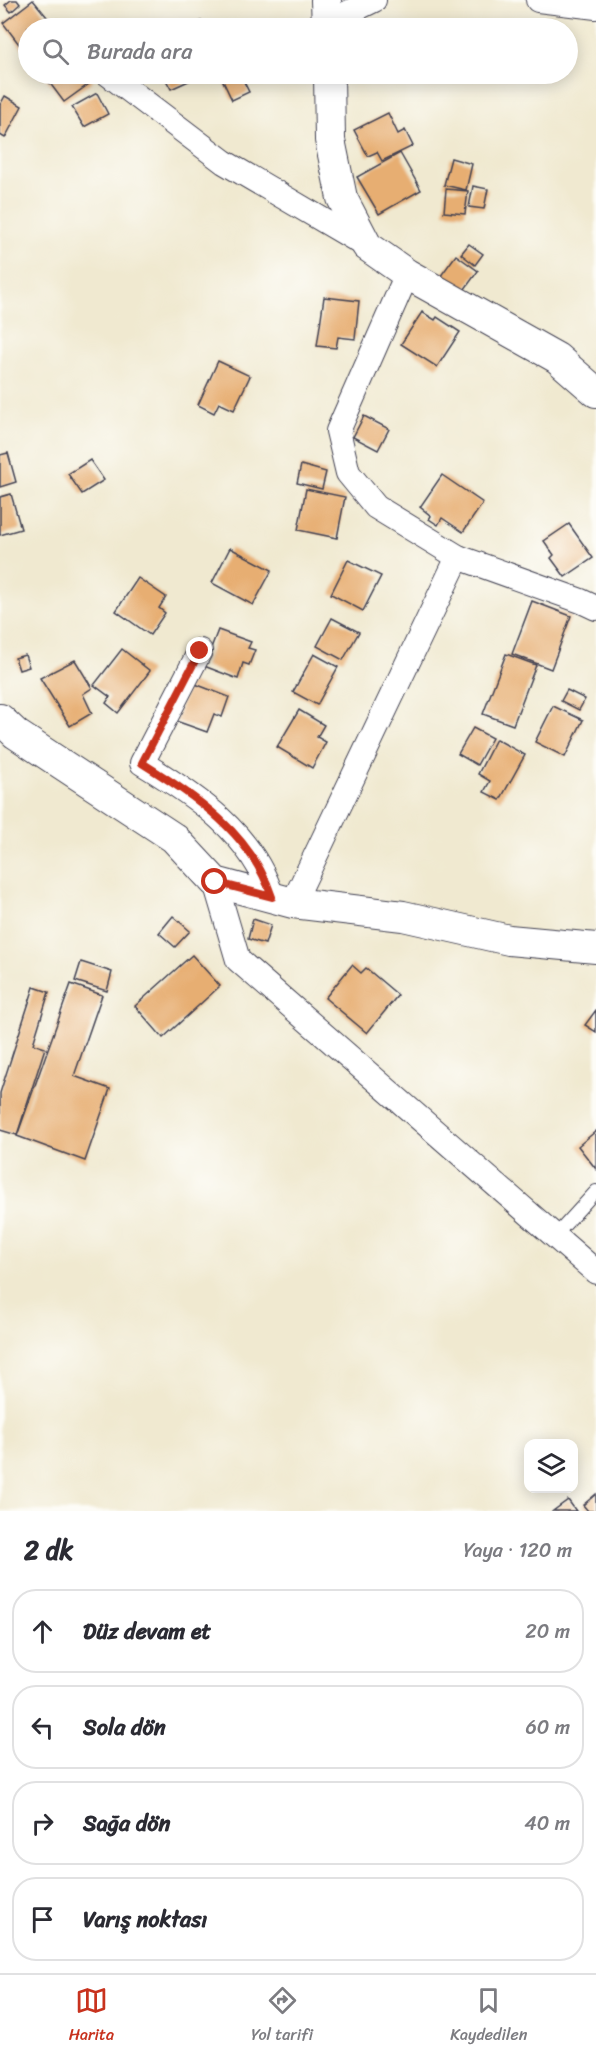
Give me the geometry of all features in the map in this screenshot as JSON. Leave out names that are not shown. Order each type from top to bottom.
[{"type":"street","points":[[327,17],[374,0]]},
{"type":"street","points":[[538,0],[596,7]]},
{"type":"street","points":[[121,84],[224,162],[368,246],[407,274],[557,358],[596,392]]},
{"type":"street","points":[[328,84],[330,140],[342,198],[368,246]]},
{"type":"street","points":[[407,274],[338,430],[348,473],[376,507],[458,557],[596,608]]},
{"type":"street","points":[[282,900],[458,557]]},
{"type":"street","points":[[200,651],[142,763],[184,790],[228,825],[282,900]]},
{"type":"street","points":[[0,719],[16,735],[174,838],[215,882],[238,960],[596,1272]]},
{"type":"street","points":[[215,882],[282,900],[403,915],[510,940],[596,948]]},
{"type":"lane","points":[[555,1236],[596,1191]]},
{"type":"building","points":[[11,0],[17,0],[20,4],[11,12],[5,5]]},
{"type":"building","points":[[33,0],[48,18],[18,18],[18,43],[3,23]]},
{"type":"building","points":[[50,84],[89,84],[64,102]]},
{"type":"building","points":[[168,84],[182,84],[171,89]]},
{"type":"building","points":[[224,84],[245,84],[249,92],[232,100]]},
{"type":"building","points":[[97,93],[108,114],[84,127],[72,107]]},
{"type":"building","points":[[5,96],[22,106],[5,138],[0,135],[0,105]]},
{"type":"building","points":[[388,113],[398,134],[405,130],[413,146],[382,161],[377,152],[368,156],[354,130]]},
{"type":"building","points":[[400,153],[421,190],[379,214],[357,177]]},
{"type":"building","points":[[451,158],[472,164],[466,190],[444,185]]},
{"type":"building","points":[[473,186],[488,189],[484,209],[469,207]]},
{"type":"building","points":[[446,189],[468,191],[465,214],[444,212]]},
{"type":"building","points":[[469,244],[483,254],[475,265],[461,254]]},
{"type":"building","points":[[456,255],[478,271],[462,293],[440,277]]},
{"type":"building","points":[[324,297],[359,301],[355,339],[338,337],[336,348],[317,346]]},
{"type":"building","points":[[422,312],[435,320],[437,317],[460,332],[437,367],[401,344]]},
{"type":"building","points":[[218,361],[250,376],[234,410],[219,403],[214,413],[198,405]]},
{"type":"building","points":[[364,416],[389,429],[378,450],[353,437]]},
{"type":"building","points":[[8,453],[16,482],[0,487],[0,455]]},
{"type":"building","points":[[90,460],[104,480],[82,494],[68,474]]},
{"type":"building","points":[[301,465],[326,472],[322,489],[297,483]]},
{"type":"building","points":[[442,475],[483,503],[463,532],[442,518],[438,525],[429,519],[431,516],[420,507]]},
{"type":"building","points":[[306,489],[345,497],[337,538],[298,530]]},
{"type":"building","points":[[11,494],[21,529],[0,535],[0,497]]},
{"type":"building","points":[[569,524],[593,558],[565,577],[551,558],[554,555],[544,541]]},
{"type":"building","points":[[230,548],[272,570],[253,605],[212,583]]},
{"type":"building","points":[[348,560],[381,576],[363,611],[331,594]]},
{"type":"building","points":[[138,578],[166,597],[159,608],[165,613],[150,635],[116,611]]},
{"type":"building","points":[[532,601],[571,616],[551,669],[512,654]]},
{"type":"building","points":[[332,618],[359,632],[343,660],[317,646]]},
{"type":"building","points":[[218,630],[251,642],[248,648],[255,650],[249,665],[243,663],[238,679],[204,666]]},
{"type":"building","points":[[122,649],[150,671],[118,713],[106,703],[110,697],[94,685]]},
{"type":"building","points":[[314,654],[338,667],[317,705],[293,692]]},
{"type":"building","points":[[506,654],[536,665],[513,725],[483,714]]},
{"type":"building","points":[[25,655],[29,667],[19,670],[15,658]]},
{"type":"building","points":[[75,660],[92,688],[83,694],[92,713],[70,726],[40,678]]},
{"type":"building","points":[[190,682],[229,697],[222,717],[214,714],[207,732],[176,721]]},
{"type":"building","points":[[567,690],[585,699],[579,710],[561,701]]},
{"type":"building","points":[[553,706],[583,720],[565,757],[535,742]]},
{"type":"building","points":[[299,710],[324,725],[317,737],[326,742],[312,768],[277,747]]},
{"type":"building","points":[[473,728],[492,738],[477,765],[458,754]]},
{"type":"building","points":[[496,739],[525,755],[500,800],[484,792],[490,781],[478,774]]},
{"type":"building","points":[[173,916],[190,931],[175,947],[159,933]]},
{"type":"building","points":[[253,919],[271,925],[265,944],[248,939]]},
{"type":"building","points":[[192,955],[220,986],[163,1038],[135,1006]]},
{"type":"building","points":[[81,962],[112,972],[107,991],[75,981]]},
{"type":"building","points":[[352,965],[361,973],[366,968],[398,995],[367,1033],[325,998]]},
{"type":"building","points":[[71,984],[102,995],[74,1076],[110,1089],[85,1161],[17,1136]]},
{"type":"building","points":[[34,987],[49,992],[33,1044],[45,1048],[17,1135],[0,1130],[0,1093]]},
{"type":"building","points":[[596,1010],[596,1032],[585,1025]]},
{"type":"building","points":[[596,1131],[596,1169],[578,1146]]},
{"type":"building","points":[[596,1494],[596,1511],[588,1511],[583,1505]]},
{"type":"building","points":[[568,1500],[576,1511],[553,1511]]},
{"type":"route","points":[[200,651],[142,763],[184,790],[228,825],[267,881],[272,897],[215,882]]}]
